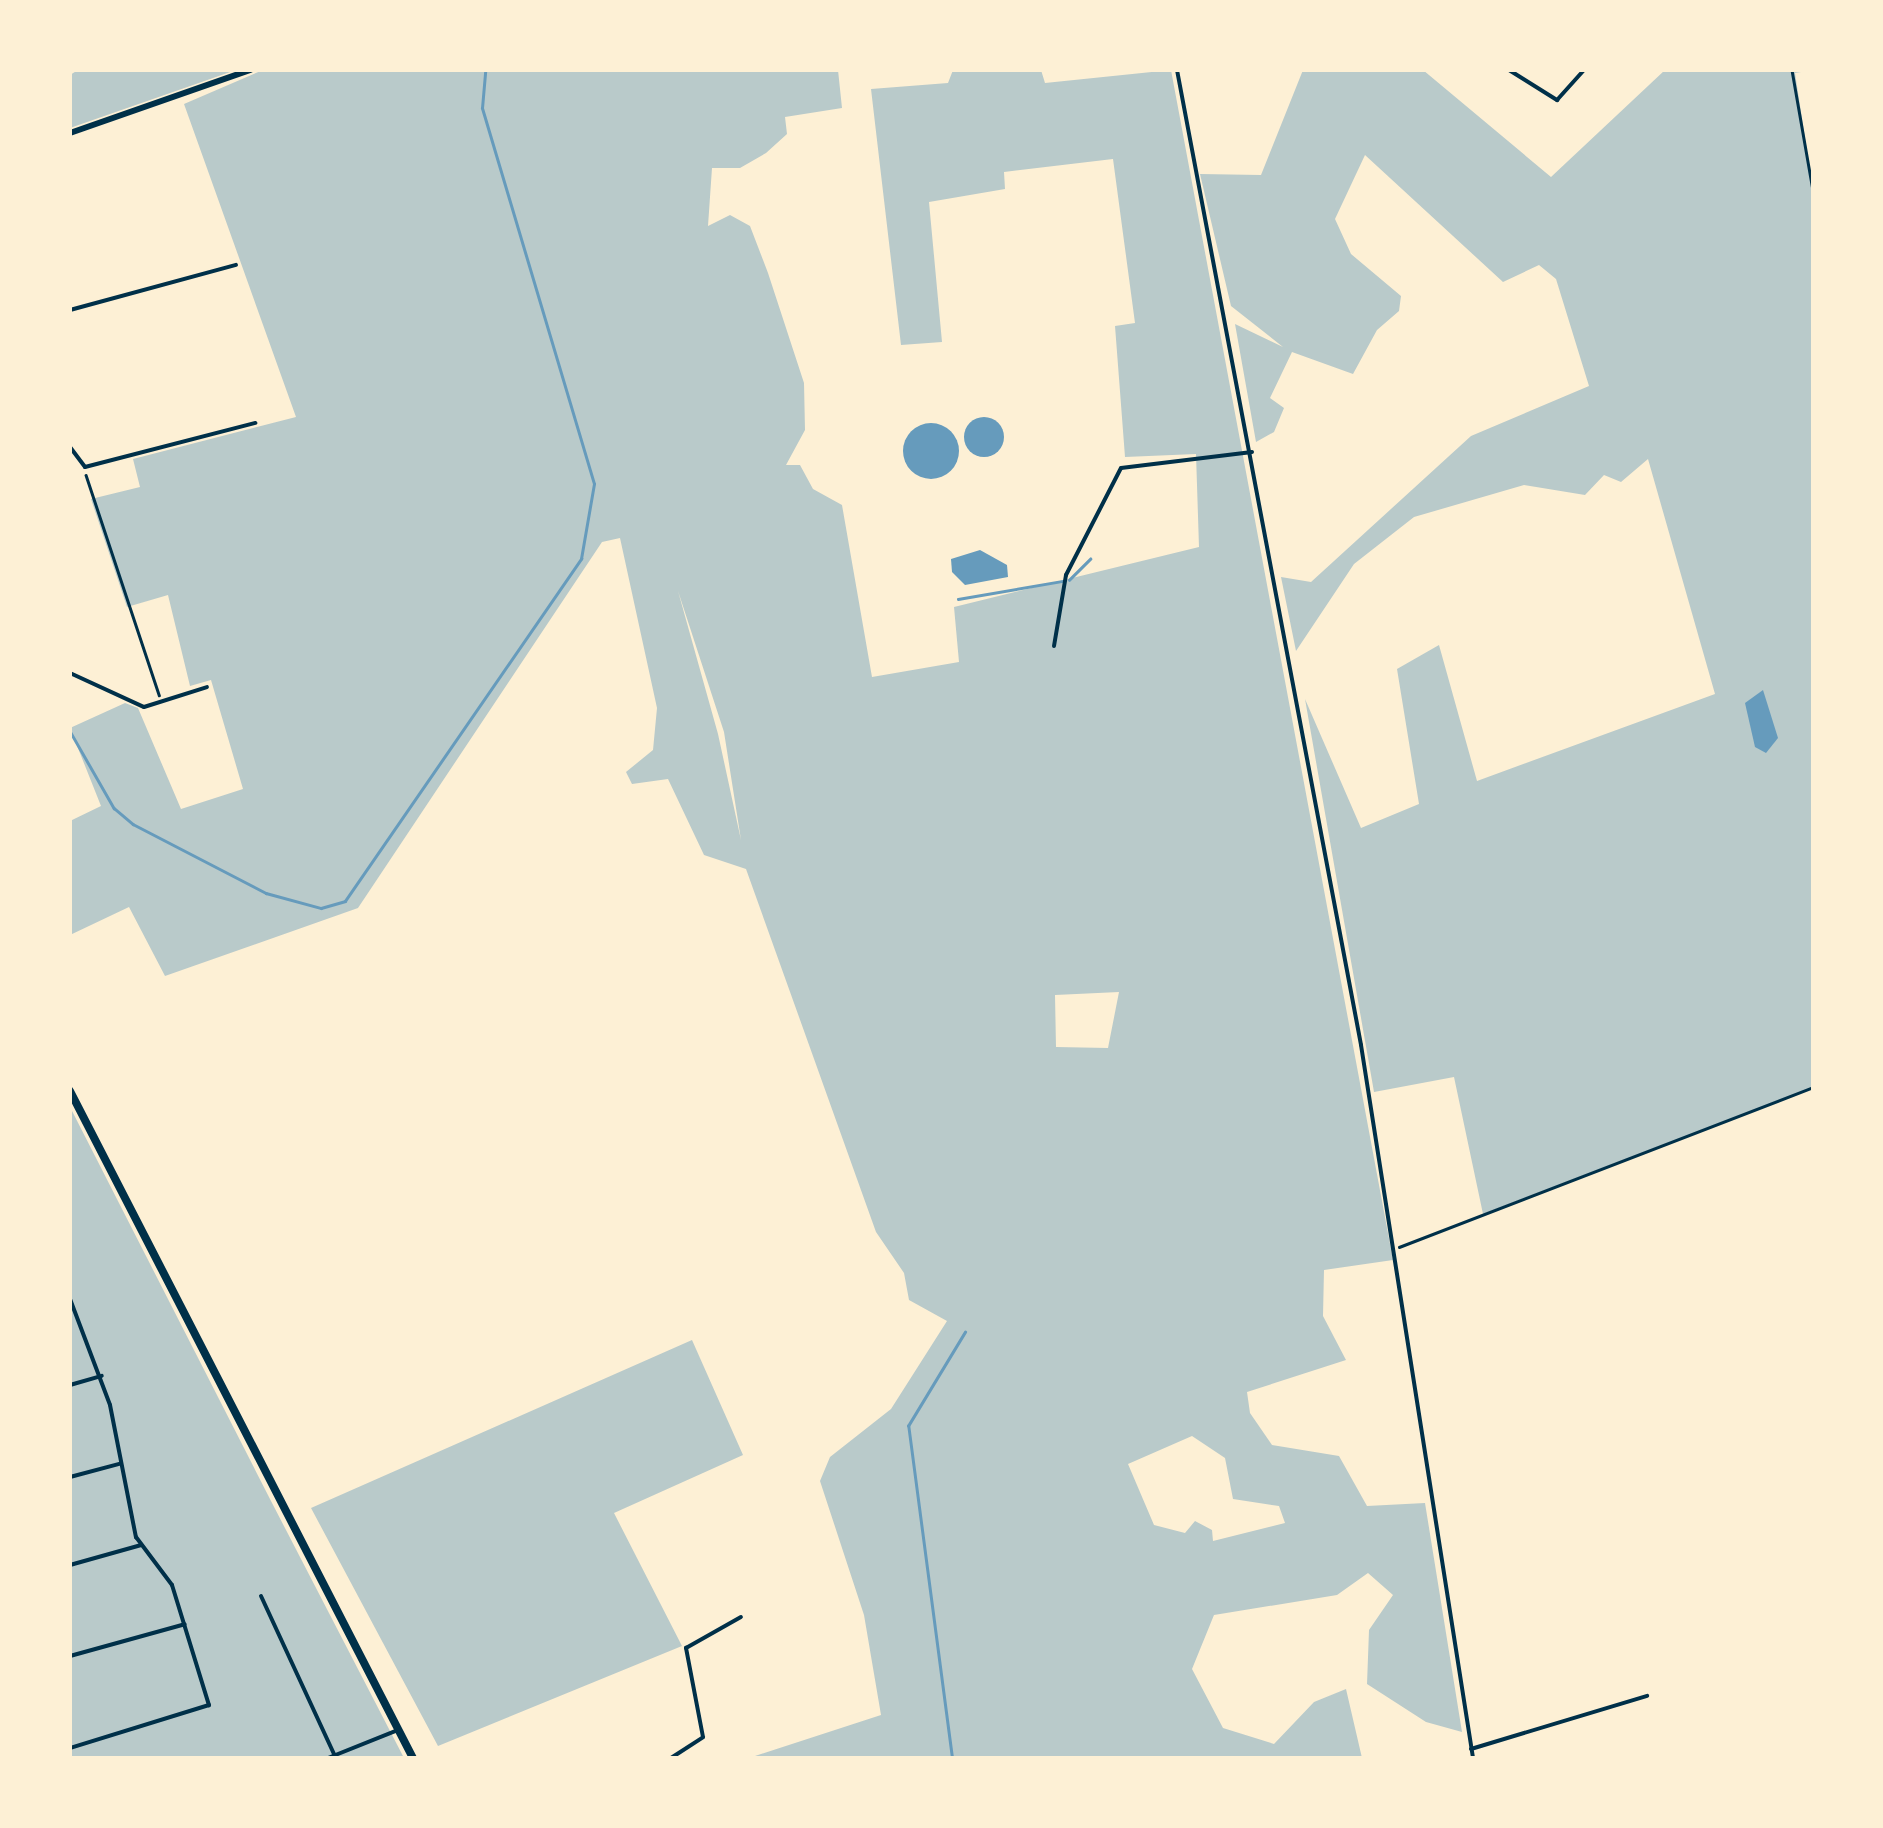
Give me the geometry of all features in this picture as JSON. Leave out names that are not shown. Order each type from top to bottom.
[{"type":"highway","points":[[70,1091],[412,1758]]},
{"type":"main road","points":[[70,133],[244,71]]},
{"type":"street","points":[[1177,70],[1252,452],[1396,1249],[1473,1758]]},
{"type":"street","points":[[1508,70],[1557,100],[1584,70]]},
{"type":"street","points":[[70,310],[236,265]]},
{"type":"street","points":[[70,447],[80,465],[256,423]]},
{"type":"street","points":[[1054,646],[1066,574],[1121,468],[1252,452]]},
{"type":"street","points":[[70,673],[138,706],[208,688]]},
{"type":"street","points":[[70,1748],[208,1705],[172,1585],[141,1545],[119,1464],[102,1376],[71,1301]]},
{"type":"street","points":[[70,1385],[102,1376]]},
{"type":"street","points":[[70,1477],[119,1464]]},
{"type":"street","points":[[70,1565],[141,1545]]},
{"type":"street","points":[[261,1596],[336,1757]]},
{"type":"street","points":[[672,1758],[703,1737],[686,1648],[741,1617]]},
{"type":"street","points":[[70,1656],[184,1624]]},
{"type":"street","points":[[1471,1750],[1647,1696]]},
{"type":"street","points":[[328,1758],[398,1730]]},
{"type":"path","points":[[1792,70],[1813,190]]},
{"type":"path","points":[[80,465],[158,703]]},
{"type":"path","points":[[1396,1249],[1813,1087]]},
{"type":"shaded area","points":[[78,70],[236,70],[70,128],[70,75]]},
{"type":"shaded area","points":[[263,70],[838,70],[842,108],[785,117],[787,134],[766,153],[740,168],[712,168],[708,226],[730,215],[750,226],[768,273],[804,383],[805,430],[786,465],[800,465],[813,489],[842,505],[872,677],[959,662],[954,607],[1199,547],[1196,454],[1125,457],[1115,326],[1135,323],[1113,159],[1004,172],[1005,189],[929,202],[942,342],[901,345],[871,89],[948,83],[953,70],[1041,70],[1045,83],[1171,70],[1393,1260],[1324,1270],[1323,1316],[1346,1360],[1247,1392],[1250,1413],[1272,1445],[1339,1456],[1367,1506],[1425,1503],[1462,1732],[1426,1722],[1367,1684],[1369,1630],[1393,1595],[1368,1573],[1337,1595],[1214,1615],[1192,1669],[1223,1728],[1274,1744],[1314,1702],[1346,1689],[1362,1758],[749,1758],[881,1715],[864,1615],[820,1481],[830,1457],[891,1409],[947,1321],[909,1300],[904,1273],[876,1232],[746,869],[704,855],[668,779],[632,784],[626,772],[653,750],[657,708],[620,538],[602,542],[358,908],[165,976],[129,907],[70,935],[70,821],[101,806],[70,728],[125,703],[138,708],[181,809],[243,789],[211,680],[190,686],[168,595],[127,607],[91,499],[140,487],[133,459],[296,417],[184,104]],"holes":[[[678,591],[724,732],[741,840],[718,734]],[[1119,992],[1108,1048],[1056,1047],[1055,995]],[[1192,1436],[1225,1458],[1233,1499],[1279,1506],[1285,1523],[1213,1541],[1212,1530],[1195,1521],[1185,1533],[1154,1525],[1128,1464]]]},
{"type":"shaded area","points":[[1303,70],[1423,70],[1551,177],[1665,70],[1813,70],[1795,73],[1813,190],[1813,1087],[1483,1214],[1454,1077],[1374,1092],[1305,699],[1361,828],[1419,804],[1397,669],[1439,645],[1477,781],[1715,694],[1648,459],[1621,482],[1604,475],[1585,495],[1524,485],[1414,517],[1354,564],[1296,651],[1281,577],[1311,582],[1471,436],[1589,386],[1556,279],[1539,265],[1503,282],[1365,155],[1335,219],[1351,254],[1401,296],[1399,311],[1377,330],[1353,374],[1292,352],[1270,398],[1284,408],[1274,432],[1256,442],[1235,324],[1283,347],[1231,306],[1200,174],[1261,175]]},
{"type":"shaded area","points":[[70,1107],[271,1501],[404,1758],[70,1758]]},
{"type":"shaded area","points":[[692,1340],[743,1455],[614,1513],[682,1646],[438,1746],[311,1508]]},
{"type":"water","points":[[984,417],[998,423],[1004,437],[998,451],[984,457],[970,451],[964,437],[970,423]]},
{"type":"water","points":[[931,423],[950,432],[959,451],[950,470],[931,479],[912,470],[903,451],[912,432]]},
{"type":"water","points":[[980,550],[1007,565],[1008,577],[965,585],[952,572],[951,559]]},
{"type":"water","points":[[1763,690],[1778,738],[1766,753],[1755,747],[1745,703]]},
{"type":"waterway","points":[[70,731],[114,808],[133,824],[266,893],[321,908],[345,901],[581,559],[594,484],[482,108],[485,70]]},
{"type":"waterway","points":[[1069,580],[1090,559]]},
{"type":"waterway","points":[[958,599],[1062,581]]},
{"type":"waterway","points":[[952,1758],[908,1426],[965,1332]]}]
